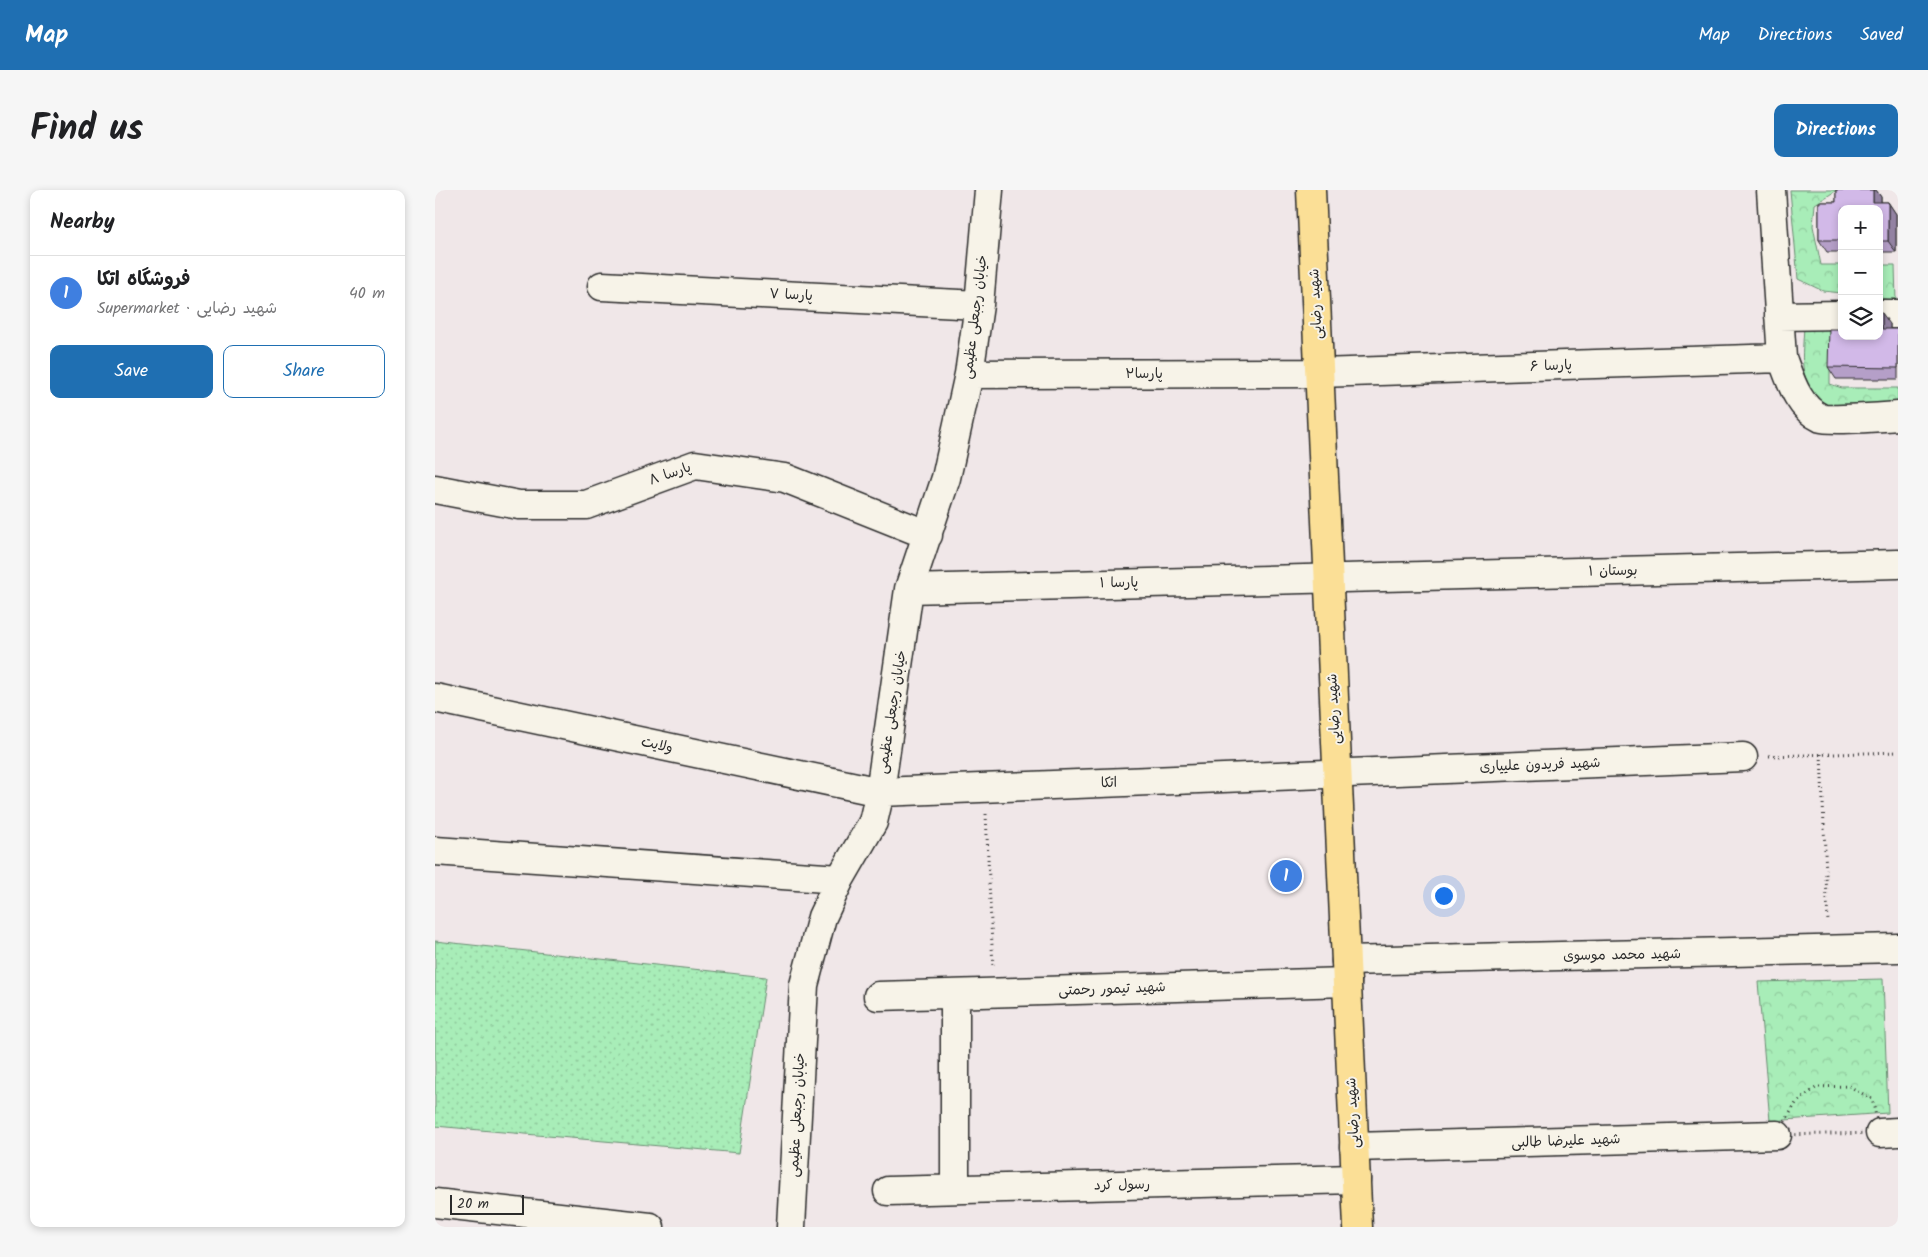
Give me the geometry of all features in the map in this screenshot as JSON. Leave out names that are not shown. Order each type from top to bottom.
[{"type":"main road","name":"شهید رضایی","points":[[1311,190],[1358,1227]]},
{"type":"street","name":"خیابان رجبعلی عظیمی","points":[[791,1227],[804,985],[822,917],[840,879],[873,822],[880,792],[909,588],[947,478],[969,374],[979,305],[989,190]]},
{"type":"street","points":[[1771,190],[1782,358],[1790,380],[1804,406],[1822,418],[1898,416]]},
{"type":"street","name":"پارسا ۷","points":[[603,286],[979,305]]},
{"type":"street","points":[[1883,314],[1898,314]]},
{"type":"street","points":[[1779,316],[1838,315]]},
{"type":"street","name":"پارسا ۶","points":[[1319,373],[1782,358]]},
{"type":"street","name":"پارسا۲","points":[[969,374],[1319,373]]},
{"type":"street","name":"پارسا ۸","points":[[435,489],[519,505],[586,505],[695,465],[785,478],[928,534]]},
{"type":"street","name":"بوستان ۱","points":[[1329,578],[1898,564]]},
{"type":"street","name":"پارسا ۱","points":[[909,588],[1329,578]]},
{"type":"street","name":"ولایت","points":[[435,698],[880,792]]},
{"type":"street","name":"شهید فریدون علییاری","points":[[1337,774],[1743,757]]},
{"type":"street","name":"اتکا","points":[[880,792],[1337,774]]},
{"type":"street","points":[[435,851],[840,879]]},
{"type":"street","name":"شهید محمد موسوی","points":[[1347,971],[1898,948]]},
{"type":"street","name":"شهید تیمور رحمتی","points":[[878,996],[995,993],[1347,971]]},
{"type":"street","points":[[955,994],[955,1189]]},
{"type":"street","name":"شهید علیرضا طالبی","points":[[1354,1147],[1777,1135]]},
{"type":"street","name":"رسول کرد","points":[[888,1191],[1356,1180]]},
{"type":"street","points":[[435,1203],[650,1227]]},
{"type":"path","points":[[1743,757],[1898,752]]},
{"type":"path","points":[[1821,754],[1829,950]]},
{"type":"path","points":[[985,788],[995,993]]},
{"type":"path","points":[[1849,1086],[1872,1099],[1889,1133],[1777,1135],[1796,1103],[1817,1087],[1849,1086]]},
{"type":"green space","points":[[1790,190],[1837,190],[1815,204],[1813,226],[1821,265],[1838,265],[1838,293],[1823,291],[1798,279]]},
{"type":"green space","points":[[1883,265],[1895,265],[1896,301],[1883,299]]},
{"type":"green space","points":[[1838,320],[1838,333],[1830,333],[1830,384],[1842,388],[1898,388],[1898,405],[1824,406],[1815,396],[1805,377],[1803,368],[1804,323]]},
{"type":"green space","points":[[435,941],[766,977],[739,1153],[435,1126]]},
{"type":"green space","points":[[1883,979],[1888,1113],[1770,1121],[1758,982]]},
{"type":"building","points":[[1836,190],[1873,190],[1873,202],[1888,202],[1888,241],[1883,241],[1883,205],[1838,205],[1838,240],[1819,240],[1819,202],[1836,202]]},
{"type":"building","points":[[1829,329],[1838,329],[1838,340],[1883,340],[1883,329],[1898,329],[1898,368],[1828,367]]},
{"type":"place","name":"فروشگاه اتکا","points":[[1286,876]]}]
